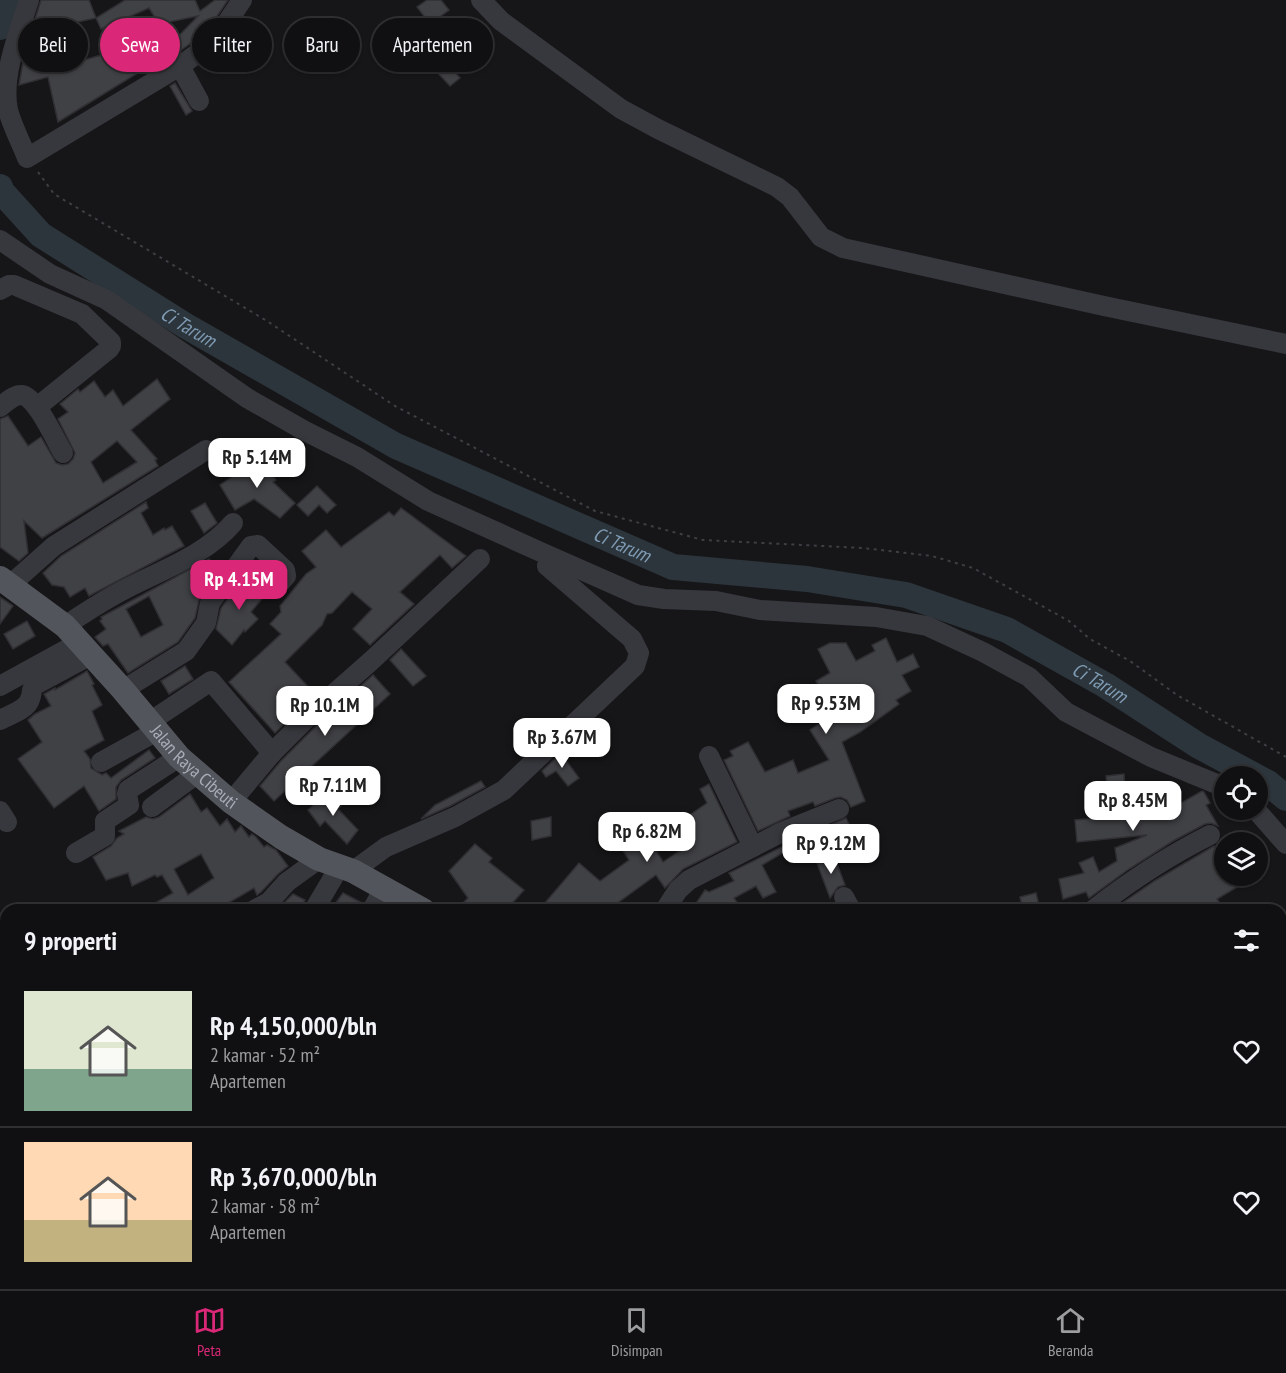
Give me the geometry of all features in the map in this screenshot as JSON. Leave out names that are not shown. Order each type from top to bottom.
[{"type":"main road","name":"Jalan Raya Cibeuti","points":[[5,582],[79,641],[123,690],[156,722],[179,757],[231,802],[281,837],[337,865],[377,900],[395,904]]},
{"type":"street","points":[[29,0],[15,42],[7,82],[8,109],[27,158],[170,72]]},
{"type":"street","points":[[200,101],[180,66],[206,47],[220,33],[242,0]]},
{"type":"street","points":[[481,0],[501,21],[621,109],[777,187],[790,197],[821,237],[843,248],[1286,344]]},
{"type":"street","points":[[0,240],[50,274],[107,300],[247,398],[304,431],[357,457],[428,501],[543,553],[638,595],[716,601],[760,610],[876,617],[927,626],[1029,677],[1066,712],[1151,757],[1214,783]]},
{"type":"street","points":[[0,290],[14,285],[82,314],[111,342],[109,349],[37,407]]},
{"type":"street","points":[[0,407],[16,396],[24,395],[32,400],[63,453]]},
{"type":"street","points":[[5,582],[54,546],[206,450]]},
{"type":"street","points":[[0,720],[28,704],[32,696],[31,689],[79,641],[116,594],[200,551],[223,535],[233,523]]},
{"type":"street","points":[[123,690],[186,651],[206,623],[210,603],[251,546],[258,545],[285,570],[286,576],[279,584]]},
{"type":"street","points":[[231,802],[272,753],[312,713],[480,559]]},
{"type":"street","points":[[265,904],[286,882],[386,847],[455,817],[504,790],[635,666],[639,653],[633,639],[547,566]]},
{"type":"street","points":[[0,686],[79,641]]},
{"type":"street","points":[[101,762],[211,681],[272,753]]},
{"type":"street","points":[[709,756],[753,847]]},
{"type":"street","points":[[76,853],[105,836],[105,821],[129,806],[128,790],[179,757]]},
{"type":"street","points":[[152,807],[198,773]]},
{"type":"street","points":[[669,904],[678,890],[689,880],[782,832],[839,809]]},
{"type":"street","points":[[1265,820],[1286,844]]},
{"type":"street","points":[[1101,904],[1152,867],[1210,835]]},
{"type":"street","points":[[317,904],[337,865]]},
{"type":"path","points":[[27,158],[54,194],[63,200],[267,321],[395,406],[595,511],[703,540],[863,548],[932,556],[973,568],[1069,621],[1090,639],[1130,661],[1177,695],[1286,757]]},
{"type":"building","points":[[41,0],[89,0],[96,18],[88,20],[35,18]]},
{"type":"building","points":[[125,0],[195,0],[200,11],[215,0],[228,0],[216,18],[196,18],[198,16],[180,20],[155,18],[149,8],[126,18],[100,18],[100,27],[96,18]]},
{"type":"building","points":[[427,0],[441,0],[449,10],[438,18],[425,18],[417,7]]},
{"type":"building","points":[[192,22],[192,42],[180,51],[180,35]]},
{"type":"building","points":[[100,55],[100,72],[139,72],[58,122],[48,77],[19,85],[21,72],[88,72],[88,59]]},
{"type":"building","points":[[437,72],[455,72],[460,78],[450,86]]},
{"type":"building","points":[[175,83],[192,111],[186,115],[170,86]]},
{"type":"building","points":[[157,379],[170,399],[131,430],[157,459],[155,460],[158,466],[42,538],[24,521],[28,553],[19,561],[0,547],[0,419],[8,416],[28,446],[41,437],[56,463],[62,465],[68,464],[75,453],[58,419],[68,412],[60,404],[78,389],[80,392],[94,381],[105,397],[113,390],[123,406]],"holes":[[[117,441],[137,462],[103,483],[91,462]]]},
{"type":"building","points":[[260,458],[276,480],[273,482],[295,503],[280,518],[254,499],[235,510],[220,485]]},
{"type":"building","points":[[317,486],[336,505],[327,513],[319,505],[308,516],[297,505]]},
{"type":"building","points":[[146,502],[148,508],[141,513],[153,535],[172,526],[184,546],[89,596],[85,588],[70,597],[64,587],[52,585],[43,573],[61,556]]},
{"type":"building","points":[[205,503],[217,523],[204,533],[191,511]]},
{"type":"building","points":[[401,508],[466,556],[452,568],[440,555],[400,592],[414,604],[370,645],[353,629],[372,609],[352,592],[332,613],[327,614],[322,625],[285,662],[313,692],[286,716],[289,719],[275,733],[229,682],[281,634],[270,624],[281,612],[280,606],[306,574],[316,567],[302,551],[326,530],[341,547],[389,512],[394,516]]},
{"type":"building","points":[[209,559],[217,572],[200,596],[195,618],[178,642],[128,673],[108,644],[103,646],[95,637],[106,629],[100,621],[101,617]],"holes":[[[149,596],[163,625],[141,637],[126,609]]]},
{"type":"building","points":[[244,576],[265,595],[251,612],[258,619],[245,632],[244,630],[232,645],[216,629],[221,608]]},
{"type":"building","points":[[0,597],[13,606],[0,624]]},
{"type":"building","points":[[27,621],[35,636],[13,649],[4,634]]},
{"type":"building","points":[[886,638],[897,662],[913,654],[919,667],[902,675],[911,691],[896,700],[899,704],[842,742],[865,801],[851,807],[847,800],[841,797],[815,806],[813,802],[788,811],[790,816],[758,831],[724,760],[733,756],[730,751],[748,742],[765,772],[793,760],[798,773],[829,760],[810,730],[826,719],[818,704],[827,699],[816,681],[830,673],[818,649],[830,643],[846,643],[856,661],[875,651],[872,645]]},
{"type":"building","points":[[401,649],[426,676],[413,686],[390,660]]},
{"type":"building","points":[[185,666],[193,679],[169,694],[161,681]]},
{"type":"building","points":[[87,671],[102,705],[92,711],[104,740],[84,751],[90,759],[91,768],[102,775],[106,773],[111,778],[149,750],[155,758],[121,780],[116,787],[116,799],[99,811],[84,786],[54,808],[18,759],[42,742],[28,720],[51,706],[44,694]]},
{"type":"building","points":[[373,675],[390,694],[274,801],[260,786],[320,722]]},
{"type":"building","points":[[565,749],[567,752],[565,759],[579,778],[568,786],[556,771],[546,777],[542,771]]},
{"type":"building","points":[[1124,774],[1125,793],[1143,786],[1150,804],[1172,796],[1176,806],[1202,791],[1210,803],[1206,805],[1218,826],[1211,823],[1205,824],[1173,841],[1089,898],[1086,892],[1063,899],[1059,879],[1084,873],[1079,863],[1093,857],[1099,872],[1117,861],[1115,848],[1147,835],[1077,842],[1075,820],[1110,817],[1106,776]]},
{"type":"building","points":[[481,781],[485,787],[421,819],[435,805]]},
{"type":"building","points":[[709,784],[737,842],[683,869],[665,888],[656,875],[619,902],[620,904],[544,904],[579,863],[600,881],[629,860],[622,849],[646,834],[663,862],[685,847],[671,828],[707,803],[700,789]]},
{"type":"building","points":[[329,790],[341,806],[338,809],[358,830],[347,844],[325,821],[320,826],[308,810]]},
{"type":"building","points":[[190,794],[201,812],[207,808],[220,826],[227,819],[235,832],[241,826],[249,837],[252,834],[264,847],[267,845],[276,850],[288,866],[257,895],[254,888],[226,904],[154,904],[173,893],[162,875],[157,877],[155,875],[132,886],[128,873],[106,880],[93,857],[111,846],[117,838],[124,834],[119,831],[146,817],[153,819]],"holes":[[[201,854],[214,878],[188,895],[174,869]]]},
{"type":"building","points":[[551,817],[551,836],[532,840],[531,821]]},
{"type":"building","points":[[846,818],[850,826],[827,836],[824,828]]},
{"type":"building","points":[[800,838],[804,846],[785,854],[784,852],[762,865],[776,892],[763,898],[756,886],[734,898],[738,904],[696,904],[705,890],[709,892],[734,881],[729,873]]},
{"type":"building","points":[[475,844],[492,858],[489,862],[524,890],[511,904],[467,904],[464,902],[468,898],[449,871]]},
{"type":"building","points":[[1214,846],[1214,886],[1237,887],[1217,899],[1220,904],[1121,904]]},
{"type":"building","points":[[834,856],[845,885],[838,887],[830,898],[817,863]]},
{"type":"building","points":[[343,893],[362,903],[362,904],[335,904]]},
{"type":"building","points":[[1036,893],[1039,904],[1022,904],[1020,897]]},
{"type":"building","points":[[293,894],[305,900],[303,904],[283,904]]},
{"type":"waterway","name":"Ci Tarum","points":[[0,27],[7,0]]},
{"type":"waterway","name":"Ci Tarum","points":[[0,187],[41,235],[186,326],[396,446],[673,567],[807,579],[906,595],[1007,630],[1105,685],[1199,746],[1268,783],[1286,798]]}]
